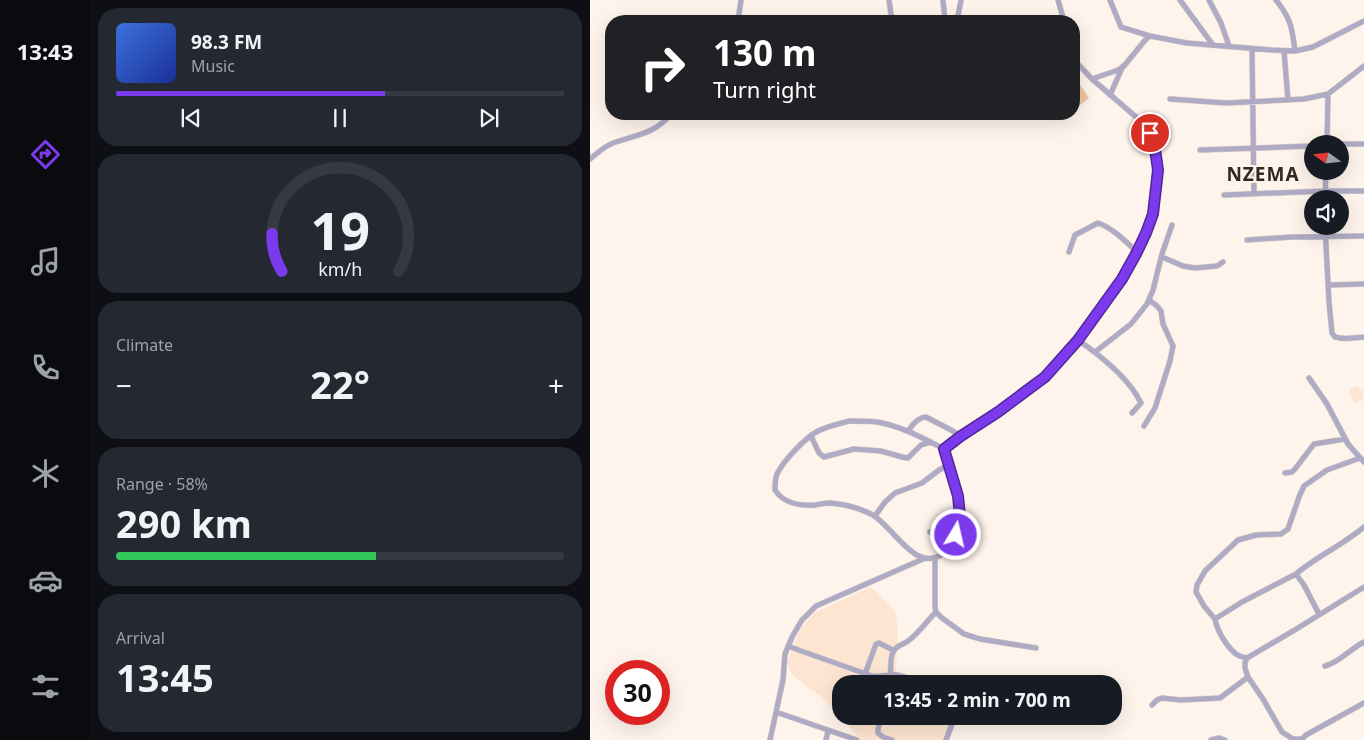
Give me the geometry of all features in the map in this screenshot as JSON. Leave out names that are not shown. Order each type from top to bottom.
[{"type":"street","points":[[739,15],[741,0]]},
{"type":"street","points":[[889,0],[891,15]]},
{"type":"street","points":[[944,0],[945,15]]},
{"type":"street","points":[[958,15],[961,0]]},
{"type":"street","points":[[1058,0],[1062,15]]},
{"type":"street","points":[[1110,0],[1121,26],[1150,36],[1187,43],[1252,49],[1294,51],[1314,47],[1364,20]]},
{"type":"street","points":[[1180,0],[1213,45]]},
{"type":"street","points":[[1209,0],[1222,23],[1229,46]]},
{"type":"street","points":[[1276,0],[1291,24],[1294,51]]},
{"type":"street","points":[[1110,94],[1124,66],[1150,36]]},
{"type":"street","points":[[1252,49],[1254,193]]},
{"type":"street","points":[[1284,51],[1288,100]]},
{"type":"street","points":[[944,449],[1045,377],[1078,340],[1122,279],[1137,252],[1153,214],[1158,170],[1154,142],[1150,133],[1143,123],[1092,79],[1080,66]]},
{"type":"street","points":[[1092,79],[1124,66]]},
{"type":"street","points":[[1170,99],[1253,102],[1288,100],[1328,94],[1364,66]]},
{"type":"street","points":[[1327,135],[1328,94]]},
{"type":"street","points":[[590,158],[610,144],[656,129],[667,120]]},
{"type":"street","points":[[1349,144],[1364,144]]},
{"type":"street","points":[[1200,150],[1304,146]]},
{"type":"street","points":[[1349,191],[1364,191]]},
{"type":"street","points":[[1224,195],[1304,192]]},
{"type":"street","points":[[1069,252],[1075,235],[1098,223],[1107,227],[1137,252]]},
{"type":"street","points":[[1095,352],[1131,324],[1149,300],[1172,225]]},
{"type":"street","points":[[1247,240],[1364,236]]},
{"type":"street","points":[[1325,237],[1331,328],[1335,337],[1349,339],[1364,337]]},
{"type":"street","points":[[1162,257],[1183,266],[1195,268],[1217,266],[1223,262]]},
{"type":"street","points":[[1328,285],[1364,284]]},
{"type":"street","points":[[1144,426],[1155,408],[1173,346],[1163,324],[1161,311],[1149,300]]},
{"type":"street","points":[[1078,340],[1095,352],[1138,396],[1141,403],[1132,414]]},
{"type":"street","points":[[1248,658],[1241,657],[1231,648],[1219,630],[1215,619],[1204,606],[1196,592],[1197,585],[1205,571],[1238,540],[1256,535],[1281,534],[1288,529],[1298,497],[1304,486],[1327,470],[1362,460],[1345,439],[1337,420],[1308,378]]},
{"type":"street","points":[[908,431],[922,417],[926,417],[961,436]]},
{"type":"street","points":[[770,740],[782,680],[785,654],[802,620],[816,606],[922,559],[935,558],[943,554],[951,545],[956,535],[960,516],[958,496],[944,449],[908,431],[879,422],[849,422],[833,425],[810,436],[786,461],[778,474],[774,490],[778,496],[789,502],[803,505],[829,503],[854,507],[875,516],[911,552],[922,559]]},
{"type":"street","points":[[810,436],[819,454],[824,457],[854,449],[881,451],[902,458],[908,458],[922,445],[931,442]]},
{"type":"street","points":[[1285,473],[1292,472],[1295,469],[1314,444],[1345,439]]},
{"type":"street","points":[[875,516],[885,502],[895,493],[922,483],[949,465]]},
{"type":"street","points":[[1215,619],[1242,602],[1296,574],[1364,527]]},
{"type":"street","points":[[930,532],[942,542],[951,545]]},
{"type":"street","points":[[935,558],[936,612],[942,618],[964,634],[980,639],[1036,648]]},
{"type":"street","points":[[1296,574],[1319,614]]},
{"type":"street","points":[[1364,587],[1248,658],[1245,663],[1248,677],[1264,699],[1282,732],[1292,739],[1302,739],[1364,703]]},
{"type":"street","points":[[891,675],[890,663],[893,650],[914,636],[936,612]]},
{"type":"street","points":[[1325,666],[1333,664],[1364,642]]},
{"type":"street","points":[[865,674],[876,644],[879,643],[893,650]]},
{"type":"street","points":[[788,646],[868,675]]},
{"type":"street","points":[[1152,705],[1162,698],[1181,700],[1199,698],[1210,700],[1220,698],[1248,677]]},
{"type":"street","points":[[776,712],[857,740]]},
{"type":"street","points":[[879,725],[878,733],[892,740]]},
{"type":"street","points":[[946,740],[952,725]]},
{"type":"street","points":[[826,740],[828,731]]},
{"type":"street","points":[[1212,740],[1219,738],[1225,740]]},
{"type":"shaded area","points":[[1080,85],[1089,98],[1080,105]]},
{"type":"shaded area","points":[[1358,386],[1360,390],[1362,389],[1364,400],[1354,403],[1349,389]]},
{"type":"shaded area","points":[[871,587],[895,611],[898,628],[896,671],[908,675],[832,675],[832,707],[791,673],[787,663],[799,631],[814,613]]},
{"type":"shaded area","points":[[848,725],[955,725],[950,740],[860,740]]},
{"type":"district","name":"NZEMA","points":[[1263,174]]},
{"type":"route","points":[[956,535],[960,516],[958,496],[944,449],[1045,377],[1078,340],[1122,279],[1137,252],[1153,214],[1158,170],[1154,142],[1150,133]]}]
